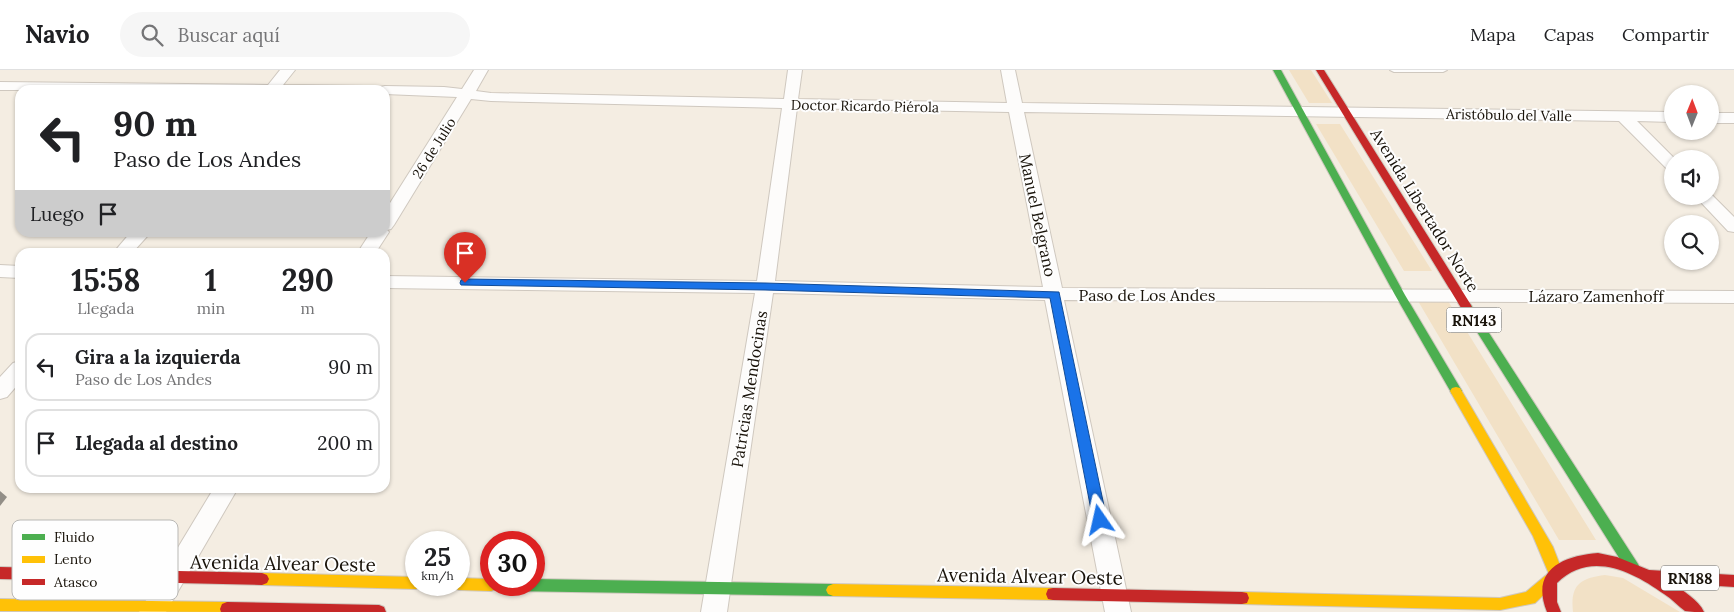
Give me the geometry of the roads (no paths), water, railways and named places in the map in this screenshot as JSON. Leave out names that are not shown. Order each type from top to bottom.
[{"type":"main road","name":"RN143","points":[[1277,70],[1400,295],[1548,551],[1553,576],[1550,602],[1554,612]]},
{"type":"main road","name":"Avenida Libertador Norte","points":[[1320,70],[1459,296],[1633,568]]},
{"type":"main road","name":"Avenida Alvear Oeste","points":[[545,588],[716,601],[1500,604],[1530,598],[1564,566],[1581,561],[1606,561],[1647,574]]},
{"type":"main road","name":"RN188","points":[[1647,574],[1734,581]]},
{"type":"main road","points":[[1647,574],[1678,594],[1697,612]]},
{"type":"main road","name":"Avenida Alvear Oeste","points":[[178,579],[405,583]]},
{"type":"main road","points":[[0,605],[153,610],[379,612]]},
{"type":"street","points":[[1,87],[23,70]]},
{"type":"street","points":[[276,85],[288,70]]},
{"type":"street","name":"26 de Julio","points":[[390,217],[468,94],[481,70]]},
{"type":"street","name":"Patricias Mendocinas","points":[[716,601],[765,287],[795,70]]},
{"type":"street","name":"Manuel Belgrano","points":[[1008,70],[1117,603]]},
{"type":"street","points":[[1,87],[15,87]]},
{"type":"street","name":"Doctor Ricardo Piérola","points":[[390,90],[444,91],[491,97],[1346,114]]},
{"type":"street","name":"Aristóbulo del Valle","points":[[1346,114],[1664,117]]},
{"type":"street","points":[[1624,117],[1664,157]]},
{"type":"street","points":[[1719,118],[1734,118]]},
{"type":"street","points":[[1712,205],[1734,227]]},
{"type":"street","points":[[128,248],[138,237]]},
{"type":"street","points":[[370,248],[377,237]]},
{"type":"street","points":[[0,271],[15,272]]},
{"type":"street","name":"Paso de Los Andes","points":[[390,282],[765,287],[1055,294],[1459,296]]},
{"type":"street","name":"Lázaro Zamenhoff","points":[[1459,296],[1734,297]]},
{"type":"street","points":[[0,391],[15,374]]},
{"type":"street","points":[[178,569],[223,493]]},
{"type":"lane","points":[[1394,70],[1443,70]]}]
